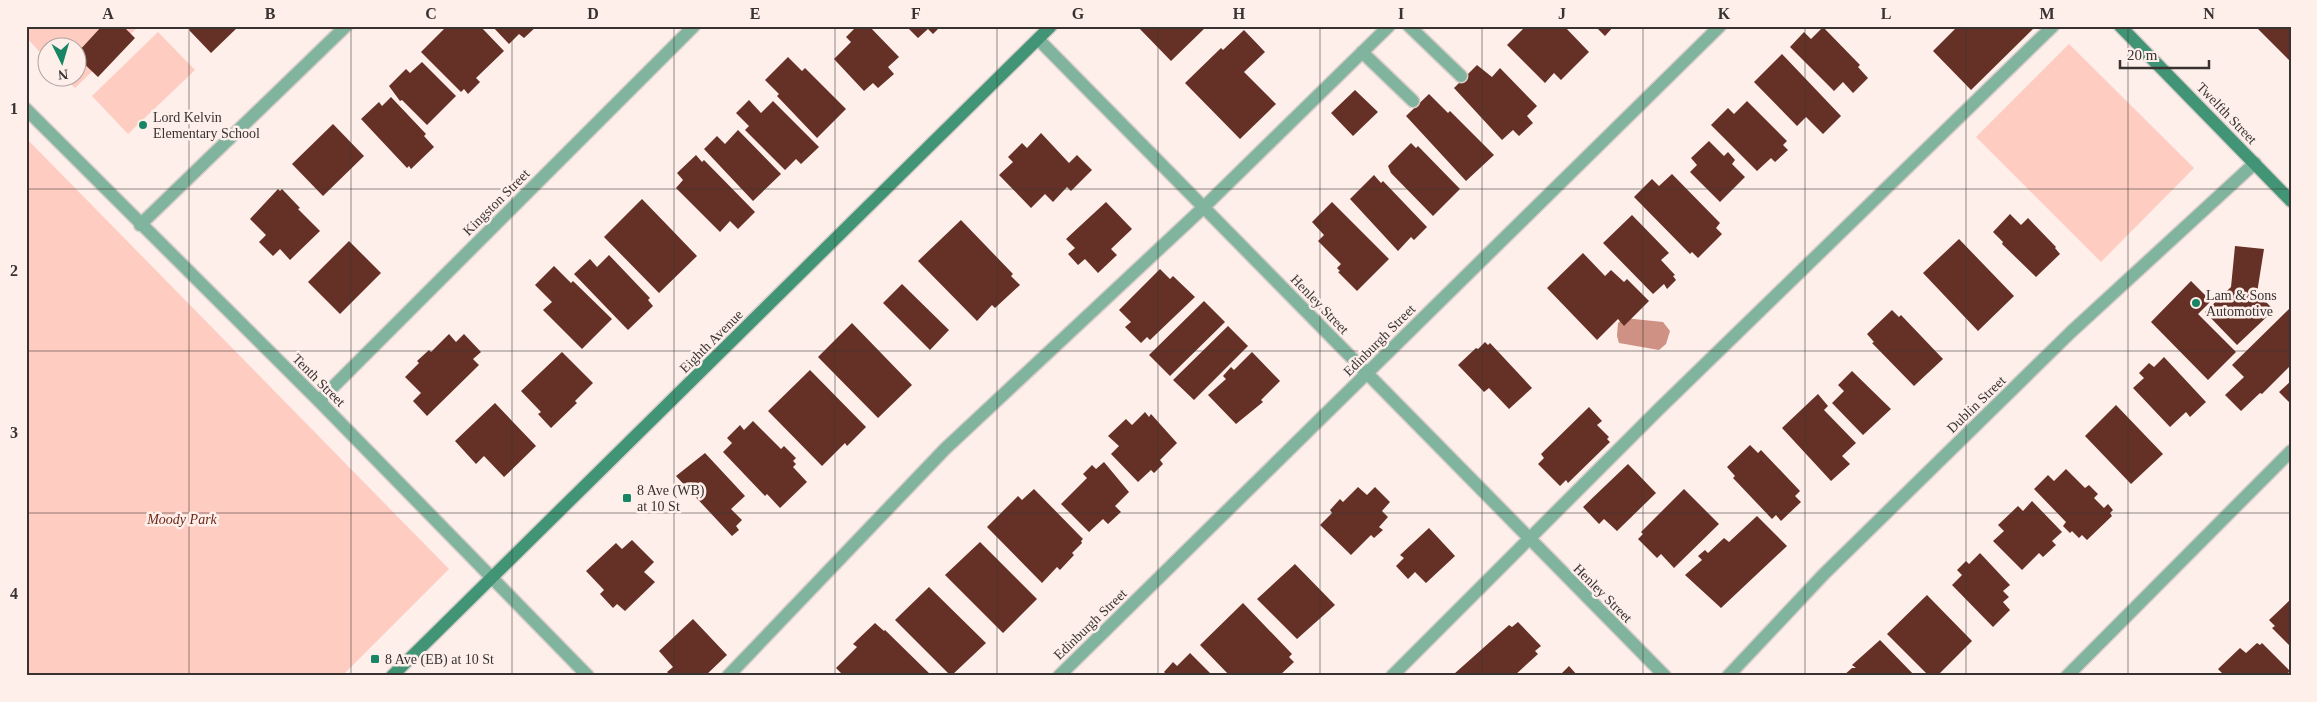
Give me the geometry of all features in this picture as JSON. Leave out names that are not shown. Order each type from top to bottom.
[{"type":"street","points":[[140,225],[346,26]]},
{"type":"street","name":"Kingston Street","points":[[319,401],[694,26]]},
{"type":"street","name":"Eighth Avenue","points":[[392,676],[1051,26]]},
{"type":"street","points":[[728,676],[945,449],[1204,207],[1388,26]]},
{"type":"street","points":[[1409,26],[1462,76]]},
{"type":"street","name":"Edinburgh Street","points":[[1059,676],[1720,26]]},
{"type":"street","points":[[1392,676],[1665,403],[2053,26]]},
{"type":"street","name":"Twelfth Street","points":[[2120,26],[2291,201]]},
{"type":"street","name":"Henley Street","points":[[1038,39],[1528,539],[1665,676]]},
{"type":"street","points":[[1362,52],[1414,101]]},
{"type":"street","name":"Tenth Street","points":[[26,109],[140,225],[319,401],[588,676]]},
{"type":"street","name":"Dublin Street","points":[[1728,676],[1824,574],[2070,332],[2255,163]]},
{"type":"street","points":[[2067,676],[2291,451]]},
{"type":"green space","points":[[26,26],[139,26],[88,75],[88,38],[38,38],[38,50],[26,37]]},
{"type":"green space","points":[[158,32],[195,70],[128,134],[92,96]]},
{"type":"green space","points":[[2069,44],[2194,168],[2101,262],[1976,137]]},
{"type":"green space","name":"Moody Park","points":[[26,138],[449,569],[342,676],[26,676]]},
{"type":"shaded area","points":[[1624,318],[1663,322],[1670,331],[1666,344],[1659,350],[1619,343],[1617,336],[1618,323]]},
{"type":"building","points":[[102,26],[123,26],[135,38],[98,77],[88,68],[88,41]]},
{"type":"building","points":[[192,26],[239,26],[211,53],[189,30]]},
{"type":"building","points":[[447,26],[480,26],[504,51],[476,78],[480,82],[468,94],[464,89],[461,92],[421,52]]},
{"type":"building","points":[[492,26],[537,26],[524,38],[519,34],[509,44]]},
{"type":"building","points":[[857,26],[869,26],[899,57],[888,67],[894,74],[878,88],[873,83],[864,91],[834,59],[851,42],[846,37]]},
{"type":"building","points":[[906,26],[941,26],[933,34],[928,29],[918,38]]},
{"type":"building","points":[[1137,26],[1207,26],[1171,61]]},
{"type":"building","points":[[1526,26],[1564,26],[1589,52],[1561,80],[1554,73],[1545,83],[1507,45]]},
{"type":"building","points":[[1595,26],[1614,26],[1605,36]]},
{"type":"building","points":[[1958,26],[2033,26],[2034,28],[1971,90],[1933,51]]},
{"type":"building","points":[[2255,26],[2291,26],[2291,62]]},
{"type":"building","points":[[1823,27],[1860,65],[1858,67],[1868,78],[1853,93],[1843,82],[1834,91],[1790,47],[1804,32],[1811,39]]},
{"type":"building","points":[[1244,30],[1265,52],[1244,72],[1276,104],[1240,139],[1185,83],[1221,48],[1223,50]]},
{"type":"building","points":[[1782,54],[1841,116],[1823,134],[1806,117],[1797,126],[1754,82]]},
{"type":"building","points":[[788,57],[802,71],[805,68],[846,109],[817,138],[777,96],[779,94],[765,80]]},
{"type":"building","points":[[422,62],[456,96],[427,125],[402,100],[400,101],[389,86],[406,69],[410,73]]},
{"type":"building","points":[[1477,65],[1492,77],[1500,68],[1537,106],[1527,116],[1533,123],[1519,136],[1513,130],[1502,140],[1454,88]]},
{"type":"building","points":[[1355,90],[1378,112],[1353,136],[1331,113]]},
{"type":"building","points":[[1429,94],[1448,113],[1450,111],[1494,155],[1466,181],[1406,116]]},
{"type":"building","points":[[391,97],[426,134],[424,136],[434,147],[411,169],[409,166],[407,168],[361,119],[379,102],[382,106]]},
{"type":"building","points":[[749,100],[761,113],[773,101],[819,147],[801,164],[796,159],[785,170],[745,130],[749,126],[736,113]]},
{"type":"building","points":[[1747,101],[1787,141],[1783,145],[1788,150],[1775,162],[1771,158],[1757,171],[1711,125],[1728,108],[1734,114]]},
{"type":"building","points":[[333,124],[364,156],[323,196],[292,164]]},
{"type":"building","points":[[738,130],[781,174],[753,201],[704,149],[717,136],[725,144]]},
{"type":"building","points":[[1041,133],[1069,163],[1077,155],[1092,170],[1071,191],[1067,187],[1053,202],[1045,194],[1031,208],[999,175],[1013,162],[1008,157],[1022,143],[1027,148]]},
{"type":"building","points":[[1709,141],[1724,156],[1728,152],[1735,160],[1732,164],[1745,177],[1720,202],[1690,172],[1697,165],[1691,158]]},
{"type":"building","points":[[1411,143],[1416,148],[1418,146],[1460,189],[1433,216],[1391,173],[1388,166]]},
{"type":"building","points":[[696,155],[702,162],[704,160],[755,212],[738,229],[730,221],[720,232],[676,188],[683,180],[677,173]]},
{"type":"building","points":[[1672,174],[1720,223],[1716,228],[1722,234],[1698,258],[1692,252],[1690,254],[1634,197],[1652,179],[1659,186]]},
{"type":"building","points":[[1374,175],[1381,183],[1383,181],[1427,227],[1414,240],[1411,237],[1398,251],[1350,199]]},
{"type":"building","points":[[278,189],[280,191],[282,189],[300,208],[298,209],[320,231],[290,260],[280,249],[273,256],[259,242],[266,235],[250,219]]},
{"type":"building","points":[[642,199],[697,256],[659,293],[604,237]]},
{"type":"building","points":[[1106,202],[1132,229],[1111,249],[1117,255],[1098,273],[1085,259],[1078,265],[1068,254],[1075,248],[1066,239]]},
{"type":"building","points":[[1332,202],[1389,259],[1357,291],[1338,272],[1340,271],[1337,268],[1341,264],[1318,241],[1324,235],[1312,222]]},
{"type":"building","points":[[2010,214],[2021,225],[2028,218],[2056,247],[2060,254],[2036,277],[2002,244],[2003,242],[1993,232]]},
{"type":"building","points":[[1632,215],[1669,253],[1661,260],[1675,275],[1673,276],[1676,280],[1667,289],[1664,284],[1653,294],[1603,243]]},
{"type":"building","points":[[961,220],[1013,274],[1011,276],[1020,285],[995,308],[992,305],[977,321],[918,261]]},
{"type":"building","points":[[1959,239],[2014,296],[1978,331],[1923,273]]},
{"type":"building","points":[[349,241],[381,273],[340,314],[308,282]]},
{"type":"building","points":[[2235,246],[2264,249],[2257,293],[2274,310],[2237,345],[2205,312],[2231,287]]},
{"type":"building","points":[[1583,253],[1605,276],[1611,270],[1624,282],[1627,279],[1649,301],[1624,326],[1618,319],[1597,340],[1547,288]]},
{"type":"building","points":[[609,255],[650,298],[648,300],[653,306],[628,330],[574,274],[590,259],[597,267]]},
{"type":"building","points":[[554,266],[571,283],[573,281],[612,319],[582,349],[543,310],[552,302],[535,285]]},
{"type":"building","points":[[1160,269],[1170,279],[1173,276],[1195,297],[1150,340],[1147,337],[1141,343],[1125,327],[1131,322],[1119,310]]},
{"type":"building","points":[[2191,281],[2211,301],[2198,314],[2236,352],[2208,380],[2151,322]]},
{"type":"building","points":[[902,284],[949,330],[930,350],[883,303]]},
{"type":"building","points":[[1204,301],[1225,322],[1170,376],[1149,355]]},
{"type":"building","points":[[2289,309],[2291,311],[2291,365],[2262,394],[2260,393],[2241,411],[2225,395],[2244,377],[2232,365]]},
{"type":"building","points":[[1892,310],[1899,317],[1901,315],[1943,359],[1914,386],[1872,343],[1874,342],[1867,334]]},
{"type":"building","points":[[852,323],[912,385],[878,418],[818,357]]},
{"type":"building","points":[[1228,326],[1248,346],[1194,400],[1173,380]]},
{"type":"building","points":[[449,334],[456,342],[464,334],[481,352],[473,359],[479,365],[427,416],[413,401],[421,393],[405,377],[419,363],[417,361],[429,350],[431,352]]},
{"type":"building","points":[[1485,342],[1488,345],[1490,343],[1532,388],[1509,409],[1489,388],[1484,392],[1458,365]]},
{"type":"building","points":[[562,352],[593,383],[575,401],[577,403],[551,428],[538,414],[541,412],[521,391]]},
{"type":"building","points":[[1252,352],[1280,381],[1261,400],[1263,402],[1236,424],[1208,395],[1226,379],[1223,376],[1231,367],[1234,370]]},
{"type":"building","points":[[2164,357],[2206,402],[2190,417],[2186,412],[2170,427],[2133,388],[2144,378],[2139,373],[2149,363],[2154,367]]},
{"type":"building","points":[[810,370],[866,427],[847,446],[845,443],[822,466],[768,411]]},
{"type":"building","points":[[1852,371],[1891,409],[1863,435],[1832,403],[1844,391],[1838,385]]},
{"type":"building","points":[[2291,381],[2291,404],[2279,392]]},
{"type":"building","points":[[1818,394],[1828,406],[1824,410],[1856,443],[1842,456],[1850,464],[1831,481],[1782,428]]},
{"type":"building","points":[[495,403],[536,446],[504,477],[484,456],[476,464],[455,441]]},
{"type":"building","points":[[2116,405],[2163,454],[2131,484],[2085,436]]},
{"type":"building","points":[[1589,407],[1602,421],[1597,425],[1609,437],[1607,439],[1610,442],[1568,483],[1566,480],[1560,486],[1538,464],[1544,458],[1541,454]]},
{"type":"building","points":[[1145,412],[1149,417],[1151,414],[1177,443],[1160,460],[1163,464],[1154,473],[1151,470],[1138,482],[1111,454],[1119,446],[1108,436],[1126,419],[1132,425]]},
{"type":"building","points":[[753,421],[781,449],[784,446],[796,458],[793,461],[796,464],[793,467],[807,482],[780,508],[767,494],[765,496],[723,452],[732,443],[727,438],[740,425],[744,430]]},
{"type":"building","points":[[1750,445],[1758,453],[1761,450],[1800,491],[1795,496],[1801,502],[1781,521],[1776,515],[1772,519],[1733,478],[1735,476],[1727,467]]},
{"type":"building","points":[[705,453],[745,496],[731,509],[742,520],[736,526],[739,530],[732,536],[676,476]]},
{"type":"building","points":[[1104,462],[1129,492],[1115,506],[1121,512],[1108,524],[1103,519],[1089,532],[1061,504],[1087,478],[1083,474],[1092,465],[1096,469]]},
{"type":"building","points":[[1628,464],[1656,493],[1617,531],[1604,519],[1599,524],[1583,507]]},
{"type":"building","points":[[2066,469],[2085,488],[2089,485],[2098,494],[2094,498],[2104,508],[2108,504],[2113,510],[2110,513],[2112,516],[2087,540],[2082,535],[2079,538],[2072,531],[2070,533],[2063,526],[2066,522],[2034,489],[2048,475],[2054,481]]},
{"type":"building","points":[[1358,487],[1367,495],[1375,487],[1390,502],[1382,511],[1388,517],[1379,527],[1383,530],[1374,538],[1371,535],[1351,555],[1320,525],[1332,513],[1330,510],[1340,499],[1343,502]]},
{"type":"building","points":[[1034,489],[1083,539],[1082,543],[1072,553],[1074,555],[1060,570],[1057,567],[1042,583],[987,527],[1018,496],[1022,500]]},
{"type":"building","points":[[1684,489],[1719,524],[1674,568],[1661,554],[1657,558],[1638,539],[1643,534],[1641,532]]},
{"type":"building","points":[[2032,501],[2062,532],[2052,541],[2056,545],[2043,557],[2039,553],[2022,570],[1993,541],[2004,531],[1998,525],[2018,506],[2023,511]]},
{"type":"building","points":[[1757,516],[1787,546],[1721,608],[1685,575],[1702,560],[1698,556],[1705,550],[1708,553],[1724,538],[1729,542]]},
{"type":"building","points":[[1429,528],[1455,556],[1426,583],[1415,572],[1408,579],[1396,566],[1404,558],[1400,555]]},
{"type":"building","points":[[632,540],[654,562],[644,572],[655,582],[625,611],[617,604],[613,608],[600,594],[604,590],[586,571],[616,543],[622,549]]},
{"type":"building","points":[[980,542],[1037,599],[1003,633],[945,575]]},
{"type":"building","points":[[1980,553],[2010,585],[2003,591],[2009,597],[2003,602],[2010,610],[1993,627],[1952,585],[1962,575],[1957,570],[1966,561],[1969,564]]},
{"type":"building","points":[[1295,564],[1335,605],[1297,639],[1257,599]]},
{"type":"building","points":[[929,587],[986,643],[951,676],[895,620]]},
{"type":"building","points":[[1927,595],[1972,641],[1937,676],[1929,676],[1887,634]]},
{"type":"building","points":[[2290,600],[2291,647],[2272,628],[2275,626],[2269,620]]},
{"type":"building","points":[[1243,603],[1292,654],[1289,657],[1294,662],[1279,676],[1230,676],[1200,645]]},
{"type":"building","points":[[693,619],[727,655],[705,676],[671,676],[667,672],[673,667],[659,651]]},
{"type":"building","points":[[1518,622],[1541,646],[1535,651],[1538,654],[1514,676],[1454,674],[1509,625],[1512,627]]},
{"type":"building","points":[[875,623],[885,630],[932,676],[844,676],[836,668],[857,647],[853,644]]},
{"type":"building","points":[[1880,640],[1915,676],[1843,676],[1852,668],[1856,668],[1852,665]]},
{"type":"building","points":[[2257,643],[2260,645],[2262,643],[2290,671],[2285,676],[2225,676],[2218,669],[2240,648],[2246,653]]},
{"type":"building","points":[[1190,653],[1213,676],[1168,676],[1164,672],[1173,662],[1177,666]]},
{"type":"building","points":[[1569,666],[1578,676],[1559,676]]},
{"type":"place","name":"Lord Kelvin Elementary School","points":[[143,125]]},
{"type":"place","name":"Lam & Sons Automotive","points":[[2196,303]]},
{"type":"place","name":"8 Ave (WB) at 10 St","points":[[627,498]]},
{"type":"place","name":"8 Ave (EB) at 10 St","points":[[375,659]]}]
